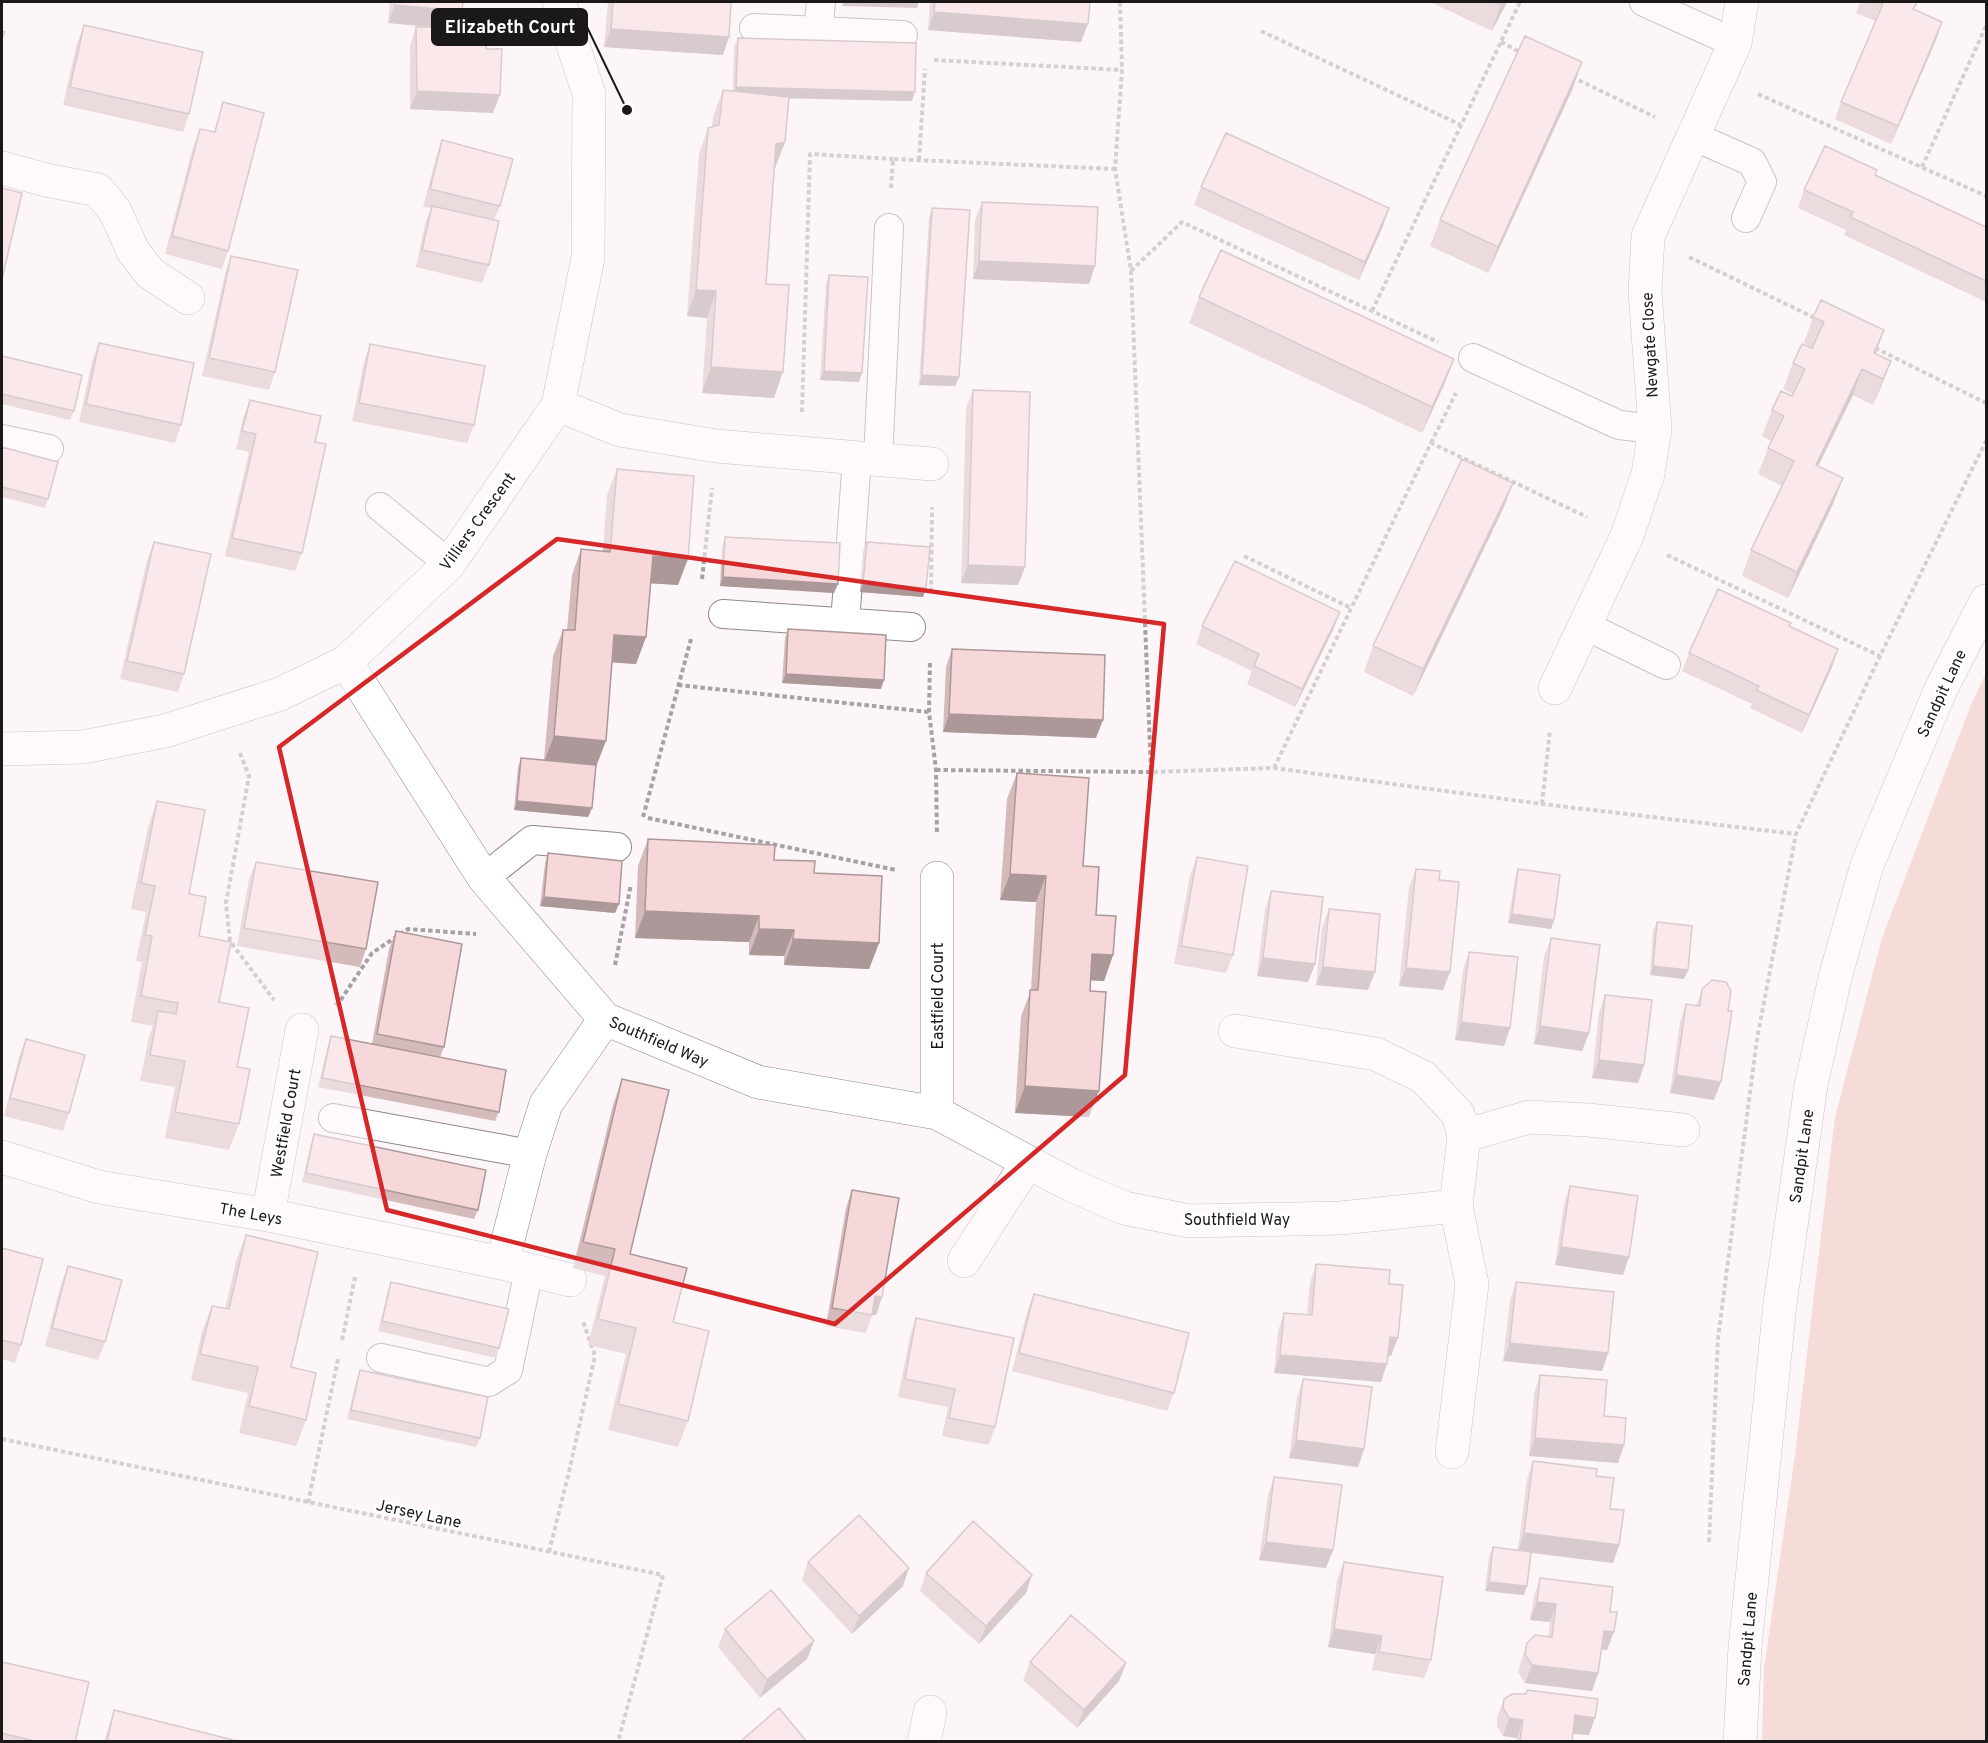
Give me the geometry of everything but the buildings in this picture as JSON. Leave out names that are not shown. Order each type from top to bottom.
[{"type":"street","name":"Villiers Crescent","points":[[2,750],[83,747],[165,731],[280,694],[346,663],[449,564],[558,405],[588,258],[589,94],[559,2]]},
{"type":"street","name":"Newgate Close","points":[[1555,688],[1627,536],[1648,474],[1654,429],[1645,291],[1648,236],[1735,43],[1742,2]]},
{"type":"street","points":[[2,168],[46,180],[98,190],[115,211],[133,250],[150,273],[188,298]]},
{"type":"street","points":[[558,405],[620,430],[716,446],[932,464]]},
{"type":"street","name":"Sandpit Lane","points":[[1740,1742],[1745,1647],[1780,1304],[1811,1085],[1836,974],[1867,865],[1940,691],[1986,601]]},
{"type":"street","name":"Southfield Way","points":[[346,663],[484,878],[605,1018],[758,1082],[937,1113],[1071,1185],[1124,1208],[1189,1221],[1341,1218],[1456,1206]]},
{"type":"street","name":"Eastfield Court","points":[[937,879],[937,1113]]},
{"type":"street","points":[[516,1266],[530,1154],[546,1104],[605,1018]]},
{"type":"street","name":"Westfield Court","points":[[268,1215],[302,1030]]},
{"type":"street","points":[[1235,1031],[1376,1054],[1423,1077],[1458,1114],[1464,1136],[1456,1206],[1472,1284],[1452,1452]]},
{"type":"street","points":[[1464,1136],[1529,1118],[1587,1120],[1683,1130]]},
{"type":"street","name":"The Leys","points":[[2,1157],[99,1187],[268,1215],[516,1266],[570,1280]]},
{"type":"street","points":[[964,1261],[1028,1162]]},
{"type":"lane","points":[[818,31],[822,2]]},
{"type":"lane","points":[[1644,2],[1735,43]]},
{"type":"lane","points":[[754,28],[903,35]]},
{"type":"lane","points":[[1693,135],[1752,162],[1762,182],[1746,218]]},
{"type":"lane","points":[[845,623],[868,460],[889,228]]},
{"type":"lane","points":[[1473,358],[1619,425],[1654,429]]},
{"type":"lane","points":[[2,439],[49,449]]},
{"type":"lane","points":[[380,507],[449,564]]},
{"type":"lane","points":[[723,614],[911,627]]},
{"type":"lane","points":[[1584,625],[1666,664]]},
{"type":"lane","points":[[484,878],[532,840],[617,847]]},
{"type":"lane","points":[[333,1118],[530,1154]]},
{"type":"lane","points":[[381,1358],[489,1382],[508,1370],[516,1266]]},
{"type":"path","points":[[1120,2],[1122,70],[1115,169],[1131,271],[1151,772]]},
{"type":"path","points":[[1372,311],[1520,2]]},
{"type":"path","points":[[1922,167],[1986,26]]},
{"type":"path","points":[[1261,31],[1461,125]]},
{"type":"path","points":[[1500,42],[1533,58]]},
{"type":"path","points":[[919,160],[925,59],[1122,70]]},
{"type":"path","points":[[1565,73],[1693,135]]},
{"type":"path","points":[[1719,76],[1986,196]]},
{"type":"path","points":[[801,454],[810,154],[1115,169]]},
{"type":"path","points":[[889,228],[893,159]]},
{"type":"path","points":[[1131,271],[1182,222],[1473,358],[1274,768]]},
{"type":"path","points":[[1648,236],[1817,320]]},
{"type":"path","points":[[1870,346],[1986,403]]},
{"type":"path","points":[[1431,443],[1880,656]]},
{"type":"path","points":[[701,582],[716,446]]},
{"type":"path","points":[[931,594],[932,464]]},
{"type":"path","points":[[1244,556],[1352,608]]},
{"type":"path","points":[[641,828],[692,634]]},
{"type":"path","points":[[643,817],[937,879],[936,770],[929,712],[930,653]]},
{"type":"path","points":[[678,685],[929,712]]},
{"type":"path","points":[[1542,804],[1555,688]]},
{"type":"path","points":[[224,712],[249,776],[226,903],[230,941],[265,990],[302,1030],[340,1001],[372,953],[408,929],[486,935],[518,919]]},
{"type":"path","points":[[936,770],[1151,772],[1274,768],[1542,804],[1796,834]]},
{"type":"path","points":[[605,1018],[633,873]]},
{"type":"path","points":[[308,1503],[364,1235]]},
{"type":"path","points":[[549,1552],[595,1356],[570,1280]]},
{"type":"path","name":"Jersey Lane","points":[[2,1439],[663,1575],[618,1742]]},
{"type":"highlighted area","points":[[557,539],[1164,624],[1125,1075],[835,1324],[387,1210],[279,747]]},
{"type":"shaded area","points":[[1986,673],[1986,1741],[1762,1741],[1764,1668],[1795,1455],[1835,1117],[1882,938],[1970,707]]},
{"type":"place","name":"Elizabeth Court","points":[[627,110]]}]
